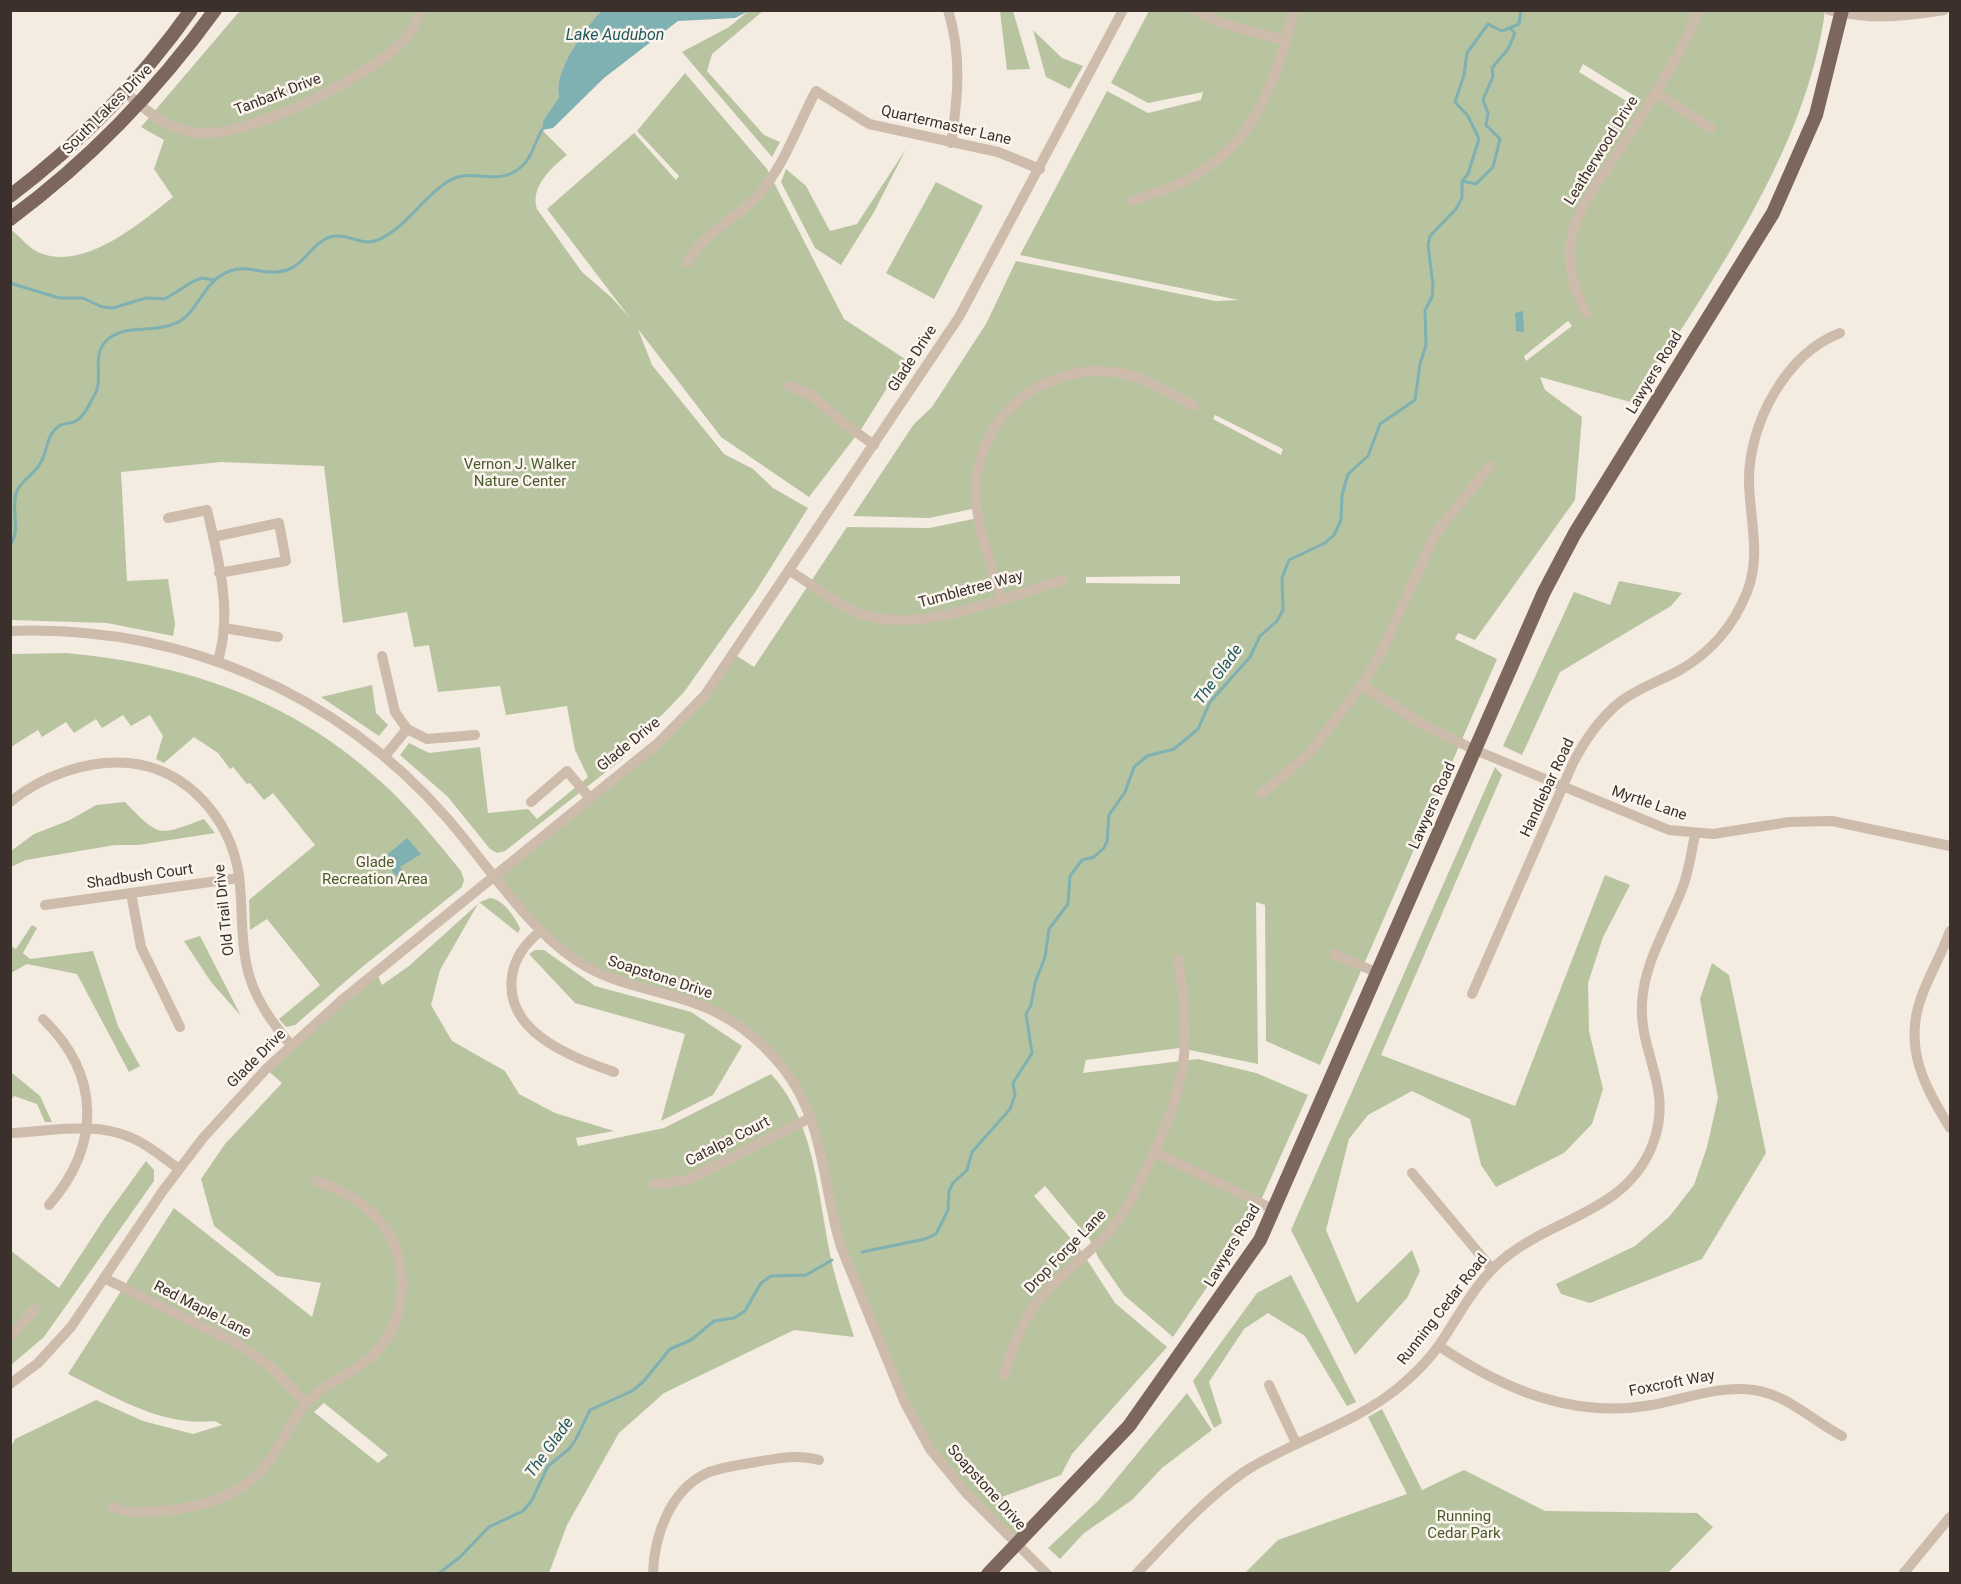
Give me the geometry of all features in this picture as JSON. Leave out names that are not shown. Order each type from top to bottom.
[{"type":"main road","name":"South Lakes Drive","points":[[10,196],[60,156],[126,93],[191,10]]},
{"type":"main road","name":"South Lakes Drive","points":[[10,219],[72,170],[140,104],[215,10]]},
{"type":"main road","name":"Lawyers Road","points":[[988,1574],[1129,1426],[1245,1265],[1275,1210],[1475,750],[1561,559],[1773,213],[1815,116],[1837,11]]},
{"type":"street","name":"Tanbark Drive","points":[[126,93],[153,116],[177,129],[207,134],[232,129],[298,107],[358,76],[399,45],[412,29],[421,10]]},
{"type":"street","points":[[948,10],[954,35],[958,81],[951,143]]},
{"type":"street","name":"Glade Drive","points":[[10,1384],[55,1345],[179,1169],[234,1103],[291,1045],[342,1000],[658,742],[688,715],[714,684],[968,301],[1123,10]]},
{"type":"street","points":[[1194,10],[1221,23],[1286,41]]},
{"type":"street","points":[[1131,201],[1165,192],[1184,183],[1210,166],[1240,139],[1261,111],[1276,76],[1294,10]]},
{"type":"street","name":"Leatherwood Drive","points":[[1587,315],[1571,269],[1571,239],[1574,227],[1599,181],[1656,93],[1699,10]]},
{"type":"street","points":[[1837,11],[1871,18],[1895,18],[1944,10]]},
{"type":"street","name":"Quartermaster Lane","points":[[687,263],[698,243],[748,206],[765,186],[780,163],[816,91],[869,124],[998,152],[1040,168]]},
{"type":"street","points":[[1656,93],[1711,128]]},
{"type":"street","name":"Handlebar Road","points":[[1472,994],[1582,747],[1605,716],[1630,695],[1697,659],[1723,634],[1733,619],[1748,590],[1755,558],[1749,479],[1754,442],[1760,423],[1777,390],[1792,371],[1812,350],[1826,339],[1840,333]]},
{"type":"street","points":[[1001,598],[977,512],[976,474],[984,445],[1012,405],[1025,394],[1053,379],[1076,373],[1101,371],[1131,375],[1194,406]]},
{"type":"street","points":[[789,386],[812,395],[845,424],[874,444]]},
{"type":"street","points":[[1261,794],[1309,754],[1362,685],[1381,653],[1435,534],[1490,466]]},
{"type":"street","points":[[168,518],[207,510],[219,573],[224,628],[218,660]]},
{"type":"street","points":[[213,537],[279,523],[286,561],[219,573]]},
{"type":"street","name":"Tumbletree Way","points":[[790,571],[847,607],[877,619],[894,621],[927,619],[1063,580]]},
{"type":"street","points":[[224,628],[278,637]]},
{"type":"street","name":"Soapstone Drive","points":[[10,631],[72,631],[169,646],[218,660],[312,704],[385,756],[433,802],[541,931],[568,955],[596,973],[624,984],[693,1002],[738,1025],[763,1046],[785,1070],[812,1117],[825,1164],[828,1198],[841,1247],[908,1409],[930,1449],[951,1476],[1047,1574]]},
{"type":"street","points":[[382,656],[395,712],[407,729],[427,739],[475,735]]},
{"type":"street","name":"Myrtle Lane","points":[[1362,685],[1422,724],[1475,750],[1669,830],[1695,835],[1789,822],[1832,820],[1950,846]]},
{"type":"street","points":[[385,756],[407,729]]},
{"type":"street","name":"Old Trail Drive","points":[[10,802],[46,780],[84,767],[122,762],[150,767],[178,780],[205,801],[228,837],[239,878],[250,976],[264,1010],[291,1045]]},
{"type":"street","points":[[531,802],[567,771],[589,797]]},
{"type":"street","name":"Running Cedar Road","points":[[1136,1574],[1228,1484],[1296,1443],[1378,1402],[1412,1376],[1438,1346],[1474,1291],[1492,1269],[1524,1244],[1582,1216],[1616,1195],[1637,1173],[1649,1153],[1657,1131],[1661,1101],[1656,1069],[1642,1021],[1644,986],[1651,961],[1683,889],[1695,835]]},
{"type":"street","name":"Shadbush Court","points":[[45,905],[239,878]]},
{"type":"street","points":[[131,893],[141,947],[180,1027]]},
{"type":"street","points":[[541,931],[523,948],[513,969],[512,994],[519,1014],[534,1032],[558,1048],[583,1061],[614,1072]]},
{"type":"street","points":[[1950,931],[1920,1000],[1914,1031],[1914,1047],[1921,1076],[1950,1128]]},
{"type":"street","points":[[1334,954],[1378,973]]},
{"type":"street","name":"Drop Forge Lane","points":[[1004,1375],[1017,1338],[1034,1306],[1118,1220],[1154,1152],[1173,1108],[1184,1065],[1186,1018],[1178,959]]},
{"type":"street","points":[[43,1019],[61,1038],[76,1061],[86,1092],[88,1126],[78,1163],[49,1205]]},
{"type":"street","name":"Catalpa Court","points":[[654,1184],[687,1180],[812,1117]]},
{"type":"street","points":[[10,1133],[88,1126],[132,1138],[179,1169]]},
{"type":"street","points":[[1154,1152],[1275,1210]]},
{"type":"street","points":[[1412,1173],[1492,1269]]},
{"type":"street","points":[[112,1507],[142,1513],[194,1507],[224,1498],[250,1481],[263,1469],[306,1403],[328,1385],[368,1360],[378,1350],[398,1313],[402,1282],[396,1250],[375,1216],[347,1194],[316,1181]]},
{"type":"street","name":"Red Maple Lane","points":[[104,1278],[254,1354],[278,1374],[306,1403]]},
{"type":"street","points":[[10,1336],[35,1309]]},
{"type":"street","name":"Foxcroft Way","points":[[1438,1346],[1489,1378],[1512,1389],[1557,1403],[1580,1407],[1625,1408],[1674,1401],[1720,1389],[1755,1390],[1784,1400],[1842,1436]]},
{"type":"street","points":[[1269,1385],[1296,1443]]},
{"type":"street","points":[[653,1574],[658,1538],[670,1508],[678,1495],[696,1478],[716,1470],[788,1456],[819,1461]]},
{"type":"street","points":[[1903,1574],[1950,1517]]},
{"type":"green space","points":[[750,10],[763,11],[712,54],[707,71],[764,135],[780,142],[772,157],[682,52],[729,27]]},
{"type":"green space","name":"Vernon J. Walker Nature Center","points":[[243,11],[601,11],[571,51],[561,75],[558,87],[559,97],[543,121],[542,130],[567,155],[543,179],[536,193],[537,209],[582,272],[612,298],[630,318],[547,209],[634,133],[676,180],[679,176],[637,131],[685,73],[767,169],[844,319],[905,359],[862,428],[809,497],[721,437],[638,329],[652,365],[724,454],[753,469],[773,488],[808,508],[756,591],[684,692],[663,714],[620,751],[625,757],[505,851],[497,853],[490,849],[448,797],[400,755],[409,743],[429,753],[480,747],[488,813],[528,809],[537,819],[588,777],[575,750],[567,706],[506,715],[500,686],[438,692],[429,645],[414,647],[407,612],[343,623],[324,466],[221,462],[121,472],[127,581],[168,579],[175,624],[173,636],[107,623],[11,620],[11,230],[32,249],[40,253],[57,257],[75,256],[93,250],[128,231],[173,197],[154,169],[164,140],[141,127],[238,13]]},
{"type":"green space","points":[[1000,11],[1013,11],[1030,69],[1007,70]]},
{"type":"green space","points":[[1149,11],[1825,11],[1814,64],[1798,115],[1776,166],[1751,216],[1634,403],[1540,377],[1545,390],[1582,417],[1575,500],[1475,640],[1458,633],[1455,639],[1497,659],[1320,1065],[1266,1041],[1265,905],[1256,902],[1258,1064],[1180,1048],[1086,1060],[1083,1073],[1198,1059],[1256,1073],[1308,1095],[1257,1209],[1227,1258],[1173,1337],[1124,1295],[1099,1259],[1090,1240],[1045,1186],[1034,1196],[1080,1249],[1115,1303],[1167,1347],[1072,1454],[1061,1475],[1002,1497],[1029,1533],[1017,1544],[930,1449],[841,1247],[825,1164],[785,1070],[722,1016],[637,988],[560,949],[495,874],[658,743],[734,654],[754,667],[847,527],[929,528],[978,518],[977,508],[929,518],[853,516],[914,424],[932,407],[986,324],[1016,261],[1215,301],[1239,300],[1020,255],[1107,91],[1148,113],[1201,100],[1203,92],[1148,103],[1111,83]],"holes":[[[1583,64],[1641,100],[1636,107],[1579,72]],[[1568,321],[1572,326],[1526,361],[1524,356]],[[1215,415],[1283,449],[1281,455],[1213,419]],[[1180,576],[1180,584],[1086,583],[1086,577]]]},
{"type":"green space","points":[[1033,30],[1062,58],[1083,66],[1070,89],[1046,77]]},
{"type":"green space","points":[[906,149],[874,212],[841,265],[815,248],[781,182],[786,169],[806,186],[830,231],[857,224]]},
{"type":"green space","points":[[936,182],[983,206],[934,299],[886,273]]},
{"type":"green space","points":[[1619,581],[1682,593],[1671,606],[1560,672],[1522,755],[1503,746],[1574,592],[1610,605]]},
{"type":"green space","name":"Glade Recreation Area","points":[[66,653],[157,667],[200,679],[242,693],[320,734],[356,761],[410,811],[461,871],[464,880],[462,887],[361,968],[295,1025],[286,1027],[279,1019],[320,985],[267,919],[250,930],[249,900],[315,845],[273,793],[264,800],[233,767],[230,769],[218,753],[194,737],[164,763],[156,759],[163,736],[150,715],[131,726],[123,715],[102,728],[96,719],[74,733],[66,722],[42,737],[38,730],[11,747],[11,654]]},
{"type":"green space","points":[[372,685],[376,713],[388,725],[379,736],[321,697]]},
{"type":"green space","points":[[1495,767],[1502,775],[1381,1055],[1515,1106],[1605,875],[1630,885],[1603,937],[1588,983],[1589,1031],[1603,1089],[1592,1124],[1564,1153],[1496,1187],[1481,1165],[1470,1119],[1412,1091],[1368,1115],[1349,1139],[1326,1230],[1357,1303],[1412,1250],[1420,1271],[1407,1298],[1355,1355],[1291,1230]]},
{"type":"green space","points":[[125,802],[153,828],[168,831],[204,819],[215,833],[138,845],[115,845],[26,860],[11,867],[11,851],[34,834],[70,820],[96,805]]},
{"type":"green space","points":[[490,898],[500,902],[515,920],[520,929],[518,933],[480,902]]},
{"type":"green space","points":[[478,904],[440,970],[431,1005],[452,1041],[505,1071],[519,1094],[555,1113],[614,1131],[576,1138],[578,1146],[664,1128],[771,1074],[787,1095],[808,1143],[815,1169],[829,1250],[854,1337],[794,1330],[664,1393],[619,1433],[567,1525],[549,1573],[11,1574],[10,1449],[15,1439],[96,1400],[143,1421],[193,1434],[222,1425],[215,1421],[195,1422],[158,1415],[121,1401],[68,1374],[174,1208],[312,1317],[321,1283],[277,1276],[214,1226],[201,1179],[225,1144],[282,1083],[266,1069],[376,972],[382,985],[409,966]],"holes":[[[324,1403],[388,1455],[378,1463],[314,1412]]]},
{"type":"green space","points":[[32,925],[37,928],[23,953],[30,959],[93,951],[118,1026],[140,1066],[129,1072],[77,974],[27,964],[11,973],[11,946],[16,949]]},
{"type":"green space","points":[[200,936],[241,1016],[211,982],[184,941]]},
{"type":"green space","points":[[535,950],[544,950],[595,986],[691,1012],[742,1046],[713,1095],[661,1121],[685,1034],[575,1003],[529,954]]},
{"type":"green space","points":[[1712,963],[1729,975],[1766,1153],[1702,1259],[1590,1303],[1561,1294],[1556,1284],[1635,1246],[1669,1217],[1694,1185],[1707,1147],[1718,1098],[1700,999]]},
{"type":"green space","points":[[11,1072],[40,1096],[52,1122],[45,1122],[37,1104],[14,1096],[11,1100]]},
{"type":"green space","points":[[146,1161],[154,1170],[154,1181],[44,1337],[11,1365],[10,1250],[59,1288],[106,1216]]},
{"type":"green space","points":[[1291,1275],[1356,1402],[1347,1406],[1305,1336],[1268,1313],[1244,1329],[1209,1382],[1222,1423],[1214,1428],[1193,1381],[1257,1293]]},
{"type":"green space","points":[[1187,1393],[1212,1430],[1162,1468],[1132,1500],[1084,1533],[1060,1559],[1048,1548],[1099,1500]]},
{"type":"green space","name":"Running Cedar Park","points":[[1382,1409],[1422,1490],[1464,1470],[1545,1511],[1697,1513],[1713,1527],[1668,1573],[1245,1573],[1278,1540],[1407,1494],[1368,1417]]},
{"type":"water","name":"Lake Audubon","points":[[601,11],[749,11],[735,18],[678,21],[604,78],[553,128],[542,130],[543,121],[559,97],[558,87],[565,63],[586,29]]},
{"type":"water","points":[[1523,311],[1524,332],[1516,331],[1515,313]]},
{"type":"water","points":[[407,838],[421,854],[400,867],[404,873],[398,878],[382,859]]},
{"type":"waterway","name":"The Glade","points":[[862,1252],[925,1239],[936,1234],[948,1210],[949,1191],[953,1183],[967,1170],[972,1152],[1010,1109],[1015,1095],[1013,1083],[1032,1053],[1026,1014],[1031,1005],[1035,983],[1045,957],[1049,929],[1068,904],[1070,876],[1082,860],[1094,857],[1104,848],[1107,841],[1109,815],[1125,792],[1134,767],[1147,756],[1174,749],[1198,729],[1210,702],[1250,657],[1260,636],[1277,621],[1283,610],[1282,578],[1289,560],[1325,543],[1334,535],[1341,520],[1342,495],[1348,474],[1368,456],[1380,424],[1415,400],[1420,364],[1426,345],[1425,310],[1432,297],[1433,285],[1428,245],[1430,236],[1456,209],[1462,198],[1462,181],[1468,174],[1479,139],[1468,116],[1455,102],[1464,75],[1467,53],[1488,24],[1502,31],[1519,24],[1521,10]]},
{"type":"waterway","name":"The Glade","points":[[1462,181],[1476,184],[1493,167],[1500,139],[1486,125],[1488,113],[1483,100],[1493,76],[1492,68],[1508,49],[1515,33],[1511,29]]},
{"type":"waterway","points":[[10,546],[15,533],[15,500],[18,488],[38,467],[49,438],[55,430],[61,425],[76,421],[86,410],[97,389],[99,353],[107,340],[114,335],[131,330],[158,328],[176,323],[190,312],[213,282],[230,271],[237,269],[272,272],[287,270],[330,237],[343,236],[366,242],[378,240],[406,221],[447,182],[457,177],[495,177],[514,172],[529,157],[542,130]]},
{"type":"waterway","points":[[10,283],[59,298],[83,298],[102,307],[113,308],[146,298],[165,299],[202,278],[214,280]]},
{"type":"waterway","name":"The Glade","points":[[438,1574],[460,1557],[489,1527],[523,1511],[532,1500],[548,1466],[569,1449],[576,1439],[590,1410],[632,1391],[643,1382],[670,1349],[691,1340],[714,1321],[734,1318],[745,1311],[761,1283],[771,1276],[806,1275],[832,1260]]}]
